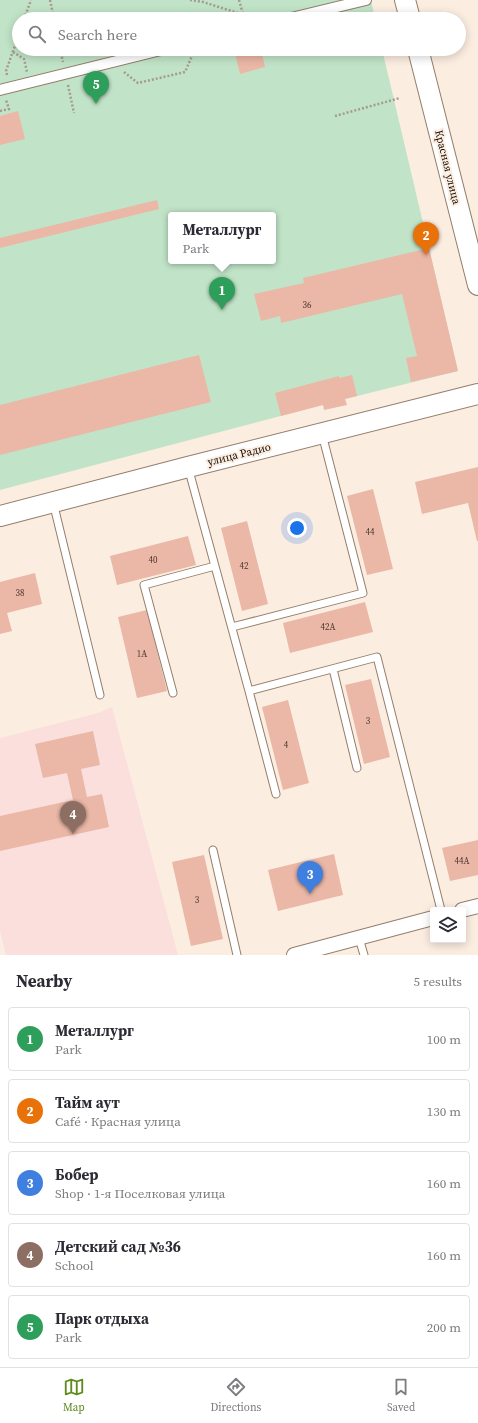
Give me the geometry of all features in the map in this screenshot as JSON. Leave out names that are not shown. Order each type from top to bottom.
[{"type":"main road","points":[[405,0],[408,12]]},
{"type":"main road","name":"Красная улица","points":[[420,56],[478,285]]},
{"type":"main road","name":"улица Радио","points":[[0,516],[478,394]]},
{"type":"street","points":[[316,12],[366,0]]},
{"type":"street","points":[[5,88],[136,56]]},
{"type":"street","points":[[466,909],[478,906]]},
{"type":"street","points":[[294,955],[430,919]]},
{"type":"lane","points":[[232,626],[363,593],[321,433]]},
{"type":"lane","points":[[188,467],[276,794]]},
{"type":"lane","points":[[53,502],[100,695]]},
{"type":"lane","points":[[172,693],[144,585],[215,566]]},
{"type":"lane","points":[[249,691],[377,657],[440,907]]},
{"type":"lane","points":[[333,669],[357,768]]},
{"type":"lane","points":[[213,850],[236,955]]},
{"type":"lane","points":[[359,938],[364,955]]},
{"type":"path","points":[[27,12],[31,0]]},
{"type":"path","points":[[50,0],[53,12]]},
{"type":"path","points":[[190,0],[203,2],[236,12]]},
{"type":"path","points":[[239,0],[242,12]]},
{"type":"path","points":[[5,88],[6,71],[12,55]]},
{"type":"path","points":[[19,56],[24,59],[29,82]]},
{"type":"path","points":[[111,62],[138,83],[185,72],[192,56]]},
{"type":"path","points":[[335,116],[400,98]]},
{"type":"shaded area","points":[[112,707],[178,955],[6,955],[0,931],[0,738],[98,713]]},
{"type":"green space","points":[[0,0],[371,0],[374,12],[12,12],[12,56],[384,56],[458,371],[345,399],[0,490]]},
{"type":"building","points":[[236,56],[263,56],[265,67],[240,74]]},
{"type":"building","points":[[18,111],[25,139],[0,145],[0,116]]},
{"type":"building","points":[[157,200],[159,209],[0,248],[0,238]]},
{"type":"building","points":[[429,248],[458,371],[411,382],[406,358],[417,356],[402,294],[281,323],[280,316],[261,321],[254,294],[304,283],[303,278]]},
{"type":"building","points":[[199,355],[211,402],[0,455],[0,405]]},
{"type":"building","points":[[352,375],[357,396],[345,399],[347,405],[324,410],[323,405],[281,416],[275,393],[339,376],[339,378]]},
{"type":"building","points":[[478,467],[477,541],[468,503],[422,514],[415,482]]},
{"type":"building","points":[[373,489],[393,569],[367,575],[347,496]]},
{"type":"building","points":[[247,521],[268,604],[242,611],[221,528]]},
{"type":"building","points":[[188,536],[196,565],[117,585],[110,556]]},
{"type":"building","points":[[35,573],[42,604],[7,613],[12,631],[0,634],[0,582]]},
{"type":"building","points":[[365,602],[373,632],[290,653],[283,623]]},
{"type":"building","points":[[147,610],[167,691],[137,698],[118,617]]},
{"type":"building","points":[[371,679],[390,757],[364,764],[345,685]]},
{"type":"building","points":[[288,700],[309,783],[283,790],[262,707]]},
{"type":"building","points":[[93,731],[100,765],[81,769],[87,797],[102,794],[109,827],[0,851],[0,816],[73,800],[67,773],[43,778],[35,744]]},
{"type":"building","points":[[478,840],[478,875],[450,881],[442,848]]},
{"type":"building","points":[[334,854],[343,895],[278,911],[268,870]]},
{"type":"building","points":[[204,855],[223,939],[191,946],[172,862]]},
{"type":"place","name":"Парк отдыха","points":[[96,104]]},
{"type":"place","name":"Тайм аут","points":[[426,255]]},
{"type":"place","name":"Металлург","points":[[222,310]]},
{"type":"place","name":"Детский сад №36","points":[[73,834]]},
{"type":"place","name":"Бобер","points":[[310,894]]}]
